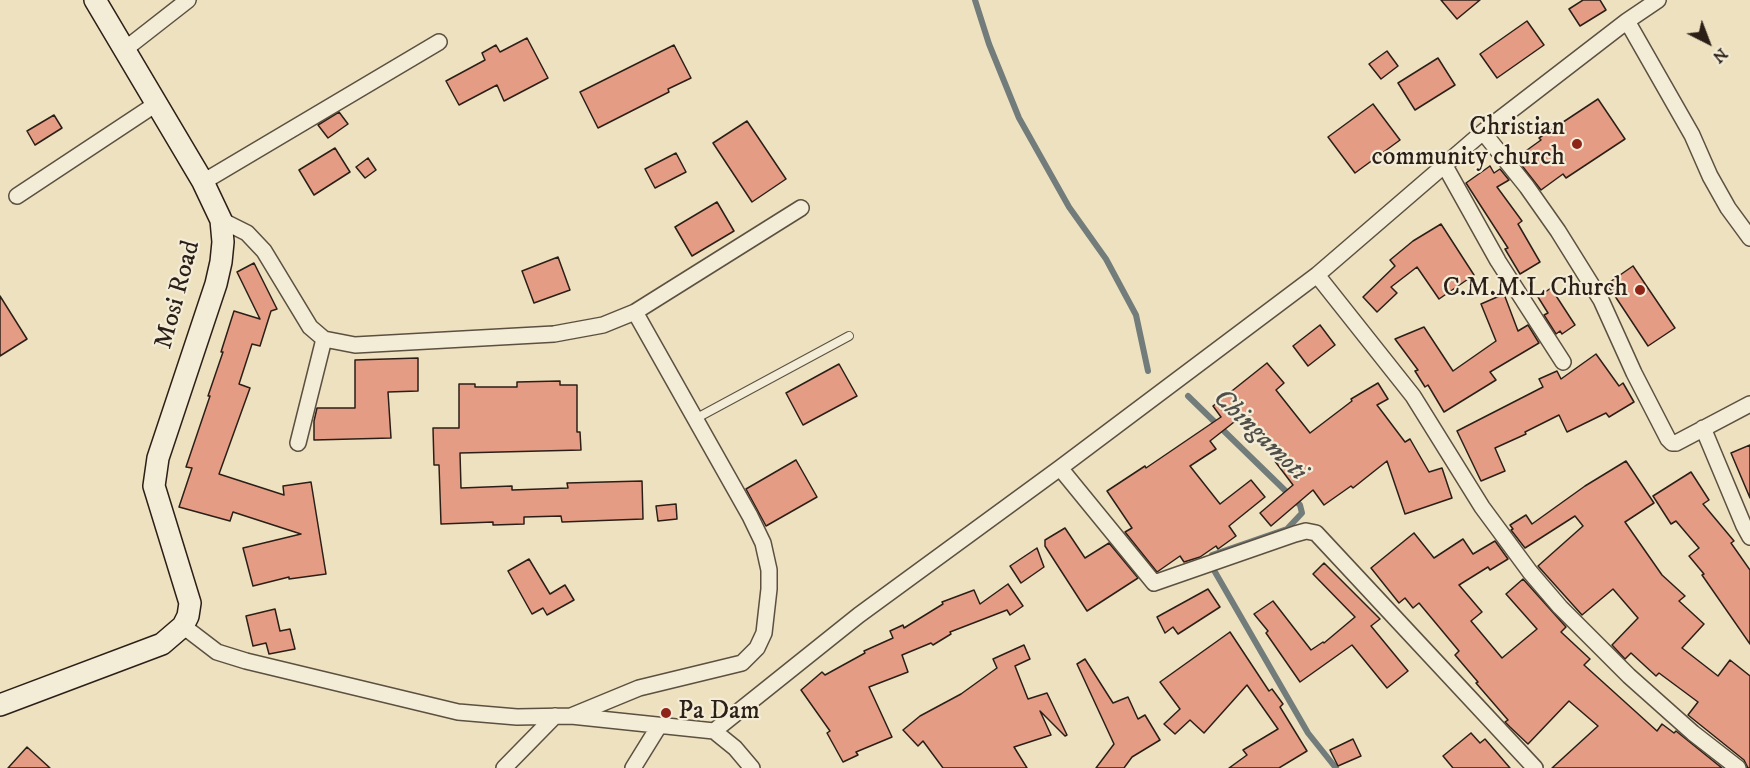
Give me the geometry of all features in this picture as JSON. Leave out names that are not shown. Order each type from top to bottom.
[{"type":"street","name":"Mosi Road","points":[[95,0],[203,182],[221,220],[223,242],[216,284],[158,458],[154,486],[190,603],[188,616],[183,626]]},
{"type":"street","points":[[124,50],[188,0]]},
{"type":"street","points":[[714,731],[859,615],[1317,275],[1483,132],[1658,0]]},
{"type":"street","points":[[1628,21],[1692,135],[1710,176],[1728,208],[1750,238]]},
{"type":"street","points":[[203,182],[439,42]]},
{"type":"street","points":[[17,195],[156,104]]},
{"type":"street","points":[[1483,132],[1527,187],[1558,231],[1601,300],[1634,373],[1668,439],[1676,443],[1750,404]]},
{"type":"street","points":[[1445,166],[1498,261],[1563,362]]},
{"type":"street","points":[[221,220],[247,233],[264,251],[310,327],[324,339],[355,345],[554,334],[603,325],[635,312],[801,208]]},
{"type":"street","points":[[1317,275],[1413,396],[1482,507],[1530,572],[1560,607],[1629,676],[1693,733],[1738,768]]},
{"type":"street","points":[[572,716],[639,688],[742,663],[757,648],[764,633],[769,570],[763,543],[635,312]]},
{"type":"street","points":[[298,443],[324,339]]},
{"type":"street","points":[[1703,428],[1743,526],[1750,537]]},
{"type":"street","points":[[1060,468],[1154,583],[1295,534],[1306,531],[1316,533],[1535,768]]},
{"type":"street","points":[[0,705],[162,644],[183,626],[217,652],[370,692],[458,712],[517,717],[572,716],[714,731],[746,765]]},
{"type":"street","points":[[504,768],[555,716]]},
{"type":"street","points":[[633,768],[659,726]]},
{"type":"lane","points":[[695,419],[849,336]]},
{"type":"building","points":[[1441,0],[1480,0],[1457,19]]},
{"type":"building","points":[[1583,0],[1600,0],[1606,10],[1580,26],[1569,9]]},
{"type":"building","points":[[1527,21],[1544,45],[1497,78],[1480,54]]},
{"type":"building","points":[[527,38],[548,78],[504,101],[497,85],[459,105],[446,81],[485,60],[482,53],[496,45],[500,52]]},
{"type":"building","points":[[674,45],[691,78],[668,89],[669,92],[598,128],[580,92]]},
{"type":"building","points":[[1387,51],[1398,66],[1381,79],[1369,64]]},
{"type":"building","points":[[1438,58],[1455,85],[1415,110],[1398,83]]},
{"type":"building","points":[[1598,99],[1625,139],[1566,178],[1563,174],[1541,190],[1516,158],[1541,140],[1539,138]]},
{"type":"building","points":[[1373,104],[1400,140],[1355,173],[1328,137]]},
{"type":"building","points":[[339,112],[348,124],[328,138],[318,125]]},
{"type":"building","points":[[54,115],[62,128],[35,145],[27,131]]},
{"type":"building","points":[[747,121],[786,179],[752,202],[713,143]]},
{"type":"building","points":[[335,148],[350,172],[314,195],[299,170]]},
{"type":"building","points":[[676,153],[686,172],[655,188],[645,169]]},
{"type":"building","points":[[368,158],[376,170],[365,178],[356,167]]},
{"type":"building","points":[[1490,166],[1494,173],[1500,169],[1509,180],[1497,187],[1522,221],[1518,224],[1540,262],[1520,274],[1505,249],[1508,248],[1466,183]]},
{"type":"building","points":[[717,202],[734,231],[692,256],[675,227]]},
{"type":"building","points":[[1441,224],[1474,275],[1439,299],[1417,267],[1391,287],[1397,293],[1377,312],[1363,297],[1395,266],[1390,260],[1413,241]]},
{"type":"building","points":[[558,257],[570,290],[534,303],[522,271]]},
{"type":"building","points":[[254,263],[277,309],[271,311],[260,346],[252,344],[239,384],[250,388],[219,474],[284,495],[283,486],[311,482],[326,574],[289,579],[289,577],[253,586],[243,548],[301,534],[233,512],[230,521],[179,507],[192,468],[186,467],[210,396],[208,396],[234,311],[260,319],[237,272]]},
{"type":"building","points":[[1633,266],[1675,328],[1648,346],[1607,284]]},
{"type":"building","points":[[1551,288],[1575,325],[1562,334],[1560,331],[1556,334],[1544,315],[1548,313],[1538,297]]},
{"type":"building","points":[[1504,294],[1518,331],[1528,325],[1539,343],[1490,372],[1496,380],[1444,412],[1428,385],[1425,387],[1415,371],[1418,370],[1395,339],[1424,327],[1453,371],[1496,341],[1481,304]]},
{"type":"building","points":[[0,296],[27,339],[0,356]]},
{"type":"building","points":[[1320,325],[1335,345],[1308,366],[1293,346]]},
{"type":"building","points":[[1596,354],[1619,386],[1623,383],[1634,402],[1609,417],[1606,413],[1567,432],[1559,415],[1525,432],[1526,434],[1495,448],[1505,471],[1481,481],[1457,431],[1543,387],[1539,379],[1557,371],[1561,379]]},
{"type":"building","points":[[418,358],[418,391],[388,392],[391,438],[314,440],[317,408],[355,408],[355,360]]},
{"type":"building","points":[[1267,363],[1284,383],[1276,390],[1310,433],[1352,401],[1351,399],[1378,383],[1388,399],[1377,405],[1405,442],[1410,439],[1429,472],[1442,468],[1452,498],[1405,514],[1387,461],[1353,488],[1351,486],[1324,505],[1313,490],[1271,526],[1260,513],[1293,485],[1274,460],[1277,458],[1243,415],[1210,441],[1216,449],[1190,466],[1220,504],[1251,480],[1265,497],[1229,526],[1236,536],[1218,549],[1216,546],[1200,557],[1184,562],[1180,556],[1157,572],[1125,532],[1132,528],[1107,491],[1145,466],[1146,468],[1221,417],[1213,406]]},
{"type":"building","points":[[839,364],[857,396],[803,425],[786,393]]},
{"type":"building","points":[[560,381],[560,385],[577,385],[577,432],[580,432],[581,450],[460,453],[461,488],[512,486],[512,490],[568,488],[567,483],[642,481],[643,519],[562,522],[561,516],[524,517],[524,524],[493,525],[493,522],[441,524],[439,465],[434,465],[433,428],[459,428],[459,384],[475,384],[475,387],[517,387],[517,382]]},
{"type":"building","points":[[1750,445],[1750,498],[1731,453]]},
{"type":"building","points":[[796,460],[817,497],[766,526],[746,489]]},
{"type":"building","points":[[1626,461],[1654,503],[1625,522],[1662,575],[1685,596],[1679,601],[1704,624],[1682,648],[1718,676],[1730,660],[1750,676],[1750,768],[1744,760],[1688,715],[1698,702],[1659,673],[1656,676],[1631,653],[1625,659],[1612,645],[1638,618],[1613,589],[1582,615],[1538,566],[1583,526],[1575,516],[1525,548],[1511,530],[1513,529],[1510,525],[1526,515],[1532,524],[1585,486]]},
{"type":"building","points":[[1691,472],[1709,500],[1703,504],[1734,541],[1731,543],[1750,570],[1750,644],[1702,575],[1704,574],[1689,556],[1699,548],[1676,521],[1671,524],[1653,496]]},
{"type":"building","points":[[676,504],[677,519],[658,521],[656,506]]},
{"type":"building","points":[[1065,528],[1085,558],[1109,543],[1138,578],[1087,611],[1045,546],[1045,540]]},
{"type":"building","points":[[1414,533],[1434,558],[1463,539],[1473,554],[1495,541],[1508,559],[1490,570],[1488,567],[1459,585],[1482,612],[1471,621],[1502,658],[1537,629],[1506,594],[1523,579],[1566,627],[1561,632],[1590,659],[1584,665],[1657,731],[1662,724],[1674,733],[1676,731],[1722,768],[1552,768],[1598,726],[1569,701],[1528,744],[1505,722],[1508,720],[1455,655],[1459,651],[1419,603],[1413,608],[1405,598],[1399,603],[1371,568]]},
{"type":"building","points":[[1037,548],[1044,567],[1021,583],[1010,566]]},
{"type":"building","points":[[529,559],[550,594],[565,585],[574,600],[547,615],[543,608],[532,614],[508,571]]},
{"type":"building","points":[[1324,563],[1380,619],[1371,626],[1408,671],[1387,688],[1352,645],[1300,682],[1266,633],[1268,631],[1254,614],[1273,601],[1311,650],[1324,643],[1355,617],[1313,574]]},
{"type":"building","points":[[1008,584],[1023,606],[1010,615],[1007,610],[950,632],[951,634],[933,645],[931,643],[902,655],[908,672],[869,687],[892,737],[856,752],[858,755],[843,762],[827,733],[830,731],[801,690],[822,672],[825,675],[865,653],[864,651],[893,638],[890,631],[903,625],[904,628],[943,604],[942,602],[974,590],[980,604]]},
{"type":"building","points":[[1208,589],[1220,607],[1178,634],[1173,627],[1165,633],[1157,617]]},
{"type":"building","points":[[275,609],[280,631],[290,629],[295,649],[269,654],[266,643],[253,646],[246,616]]},
{"type":"building","points":[[1230,632],[1269,691],[1272,689],[1283,704],[1280,707],[1307,751],[1279,768],[1229,768],[1247,755],[1243,750],[1278,729],[1247,685],[1204,733],[1190,720],[1175,734],[1164,724],[1180,709],[1160,682]]},
{"type":"building","points":[[1024,645],[1030,659],[1015,666],[1028,699],[1047,693],[1067,735],[1065,736],[1040,711],[1051,735],[1014,747],[1027,768],[943,768],[923,741],[918,746],[903,730],[920,716],[961,694],[997,668],[993,659]]},
{"type":"building","points":[[1085,659],[1113,703],[1128,697],[1138,719],[1145,715],[1160,740],[1132,757],[1124,768],[1096,768],[1114,744],[1077,664]]},
{"type":"building","points":[[1471,733],[1480,743],[1485,739],[1510,768],[1453,768],[1443,756]]},
{"type":"building","points":[[1353,739],[1361,756],[1338,766],[1330,750]]},
{"type":"building","points":[[27,747],[50,768],[8,768]]},
{"type":"waterway","points":[[975,0],[989,44],[1019,118],[1069,207],[1106,259],[1136,315],[1148,371]]},
{"type":"waterway","name":"Chingamoti","points":[[1188,396],[1300,505],[1302,513],[1287,529],[1212,555]]},
{"type":"waterway","name":"Chingamoti","points":[[1215,572],[1308,733],[1336,768]]},
{"type":"place","name":"Christian community church","points":[[1577,144]]},
{"type":"place","name":"C.M.M.L Church","points":[[1640,290]]},
{"type":"place","name":"Pa Dam","points":[[666,713]]}]
